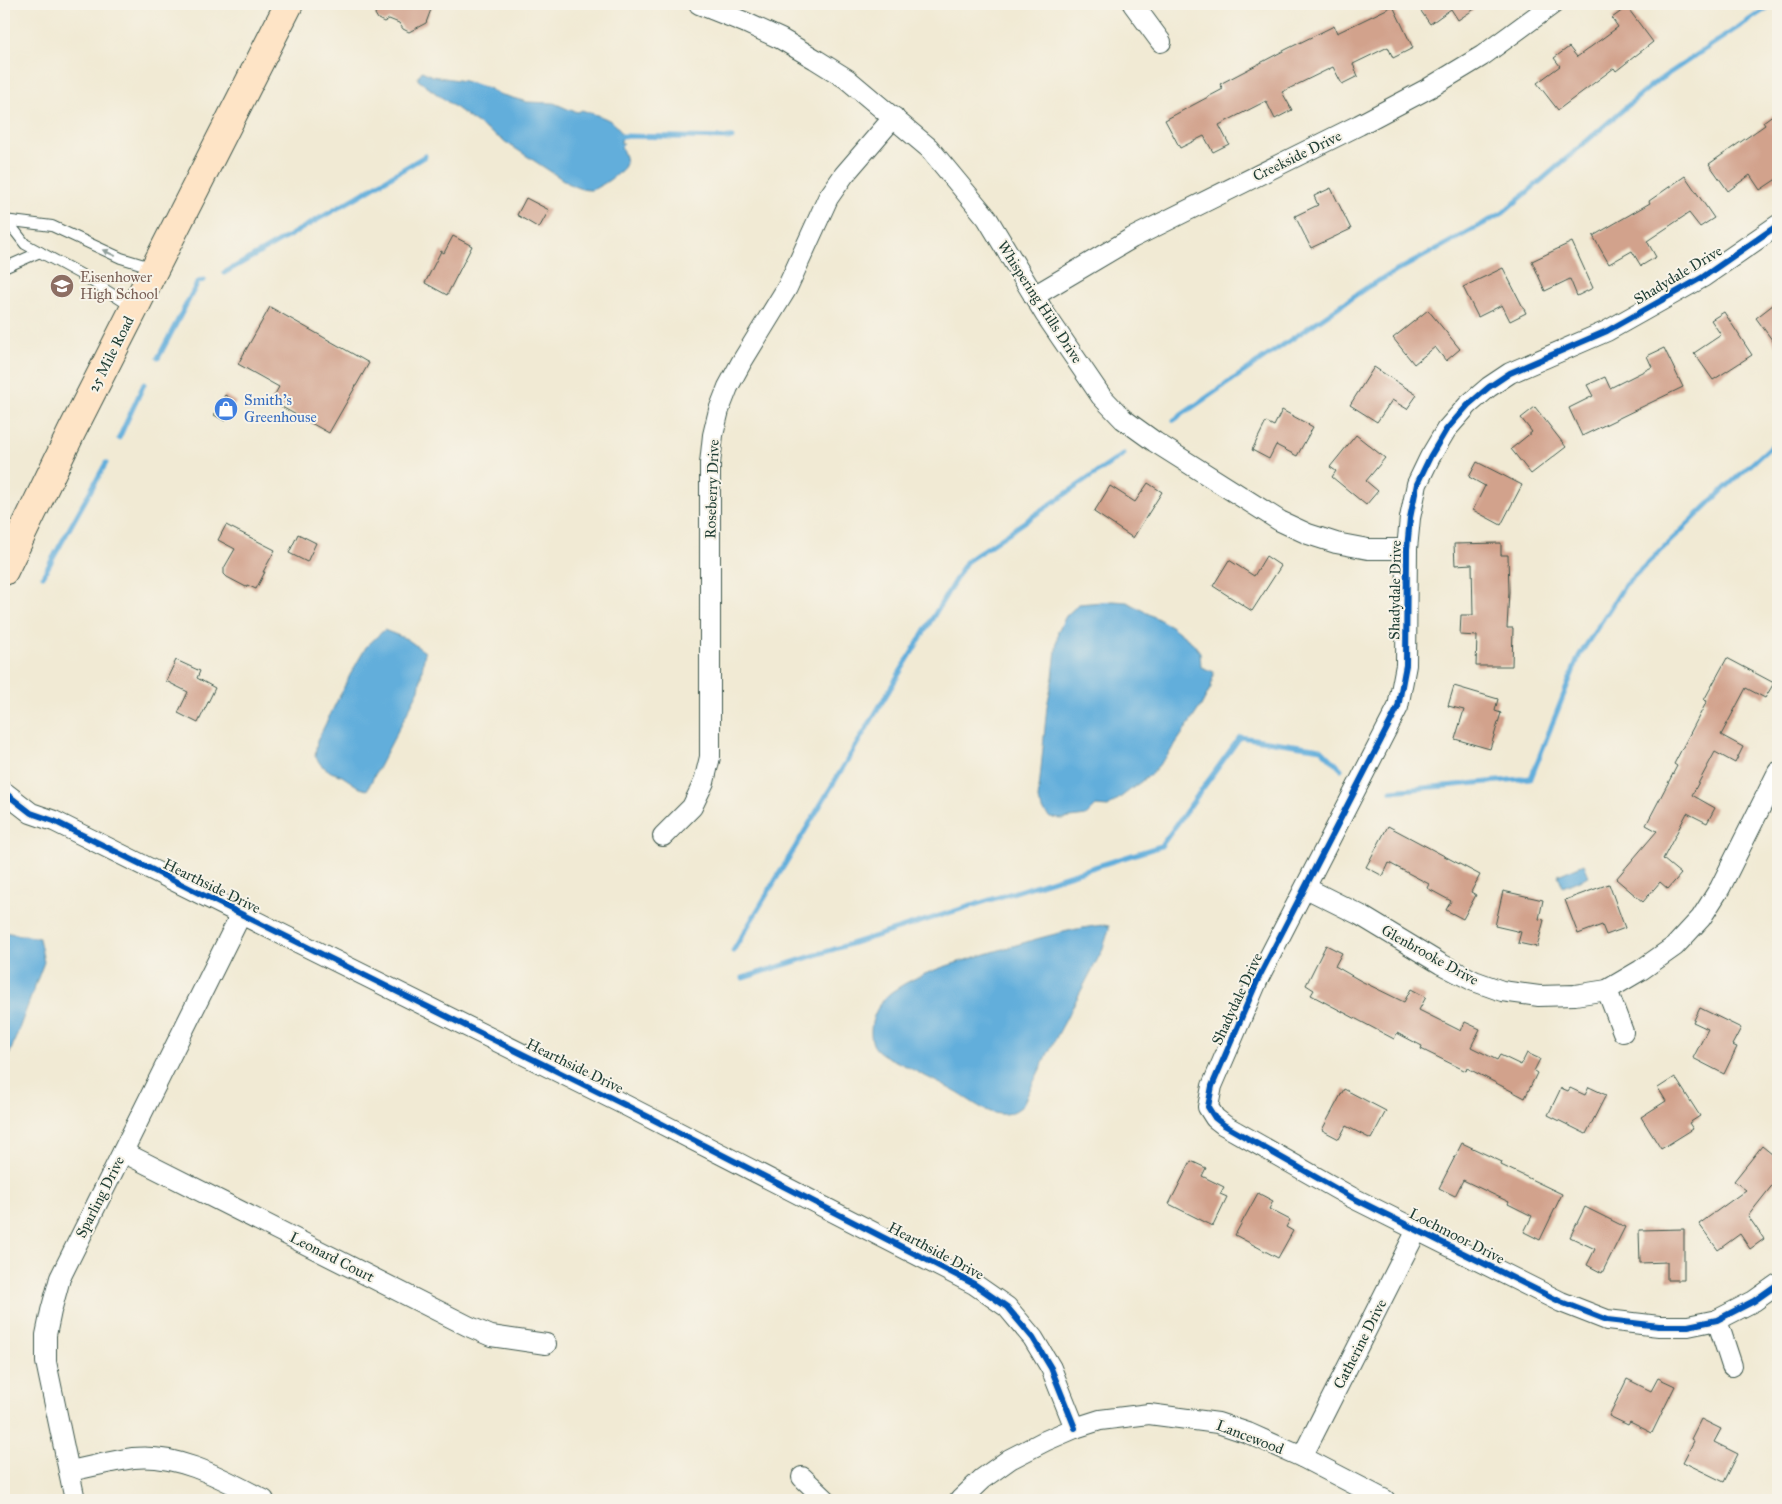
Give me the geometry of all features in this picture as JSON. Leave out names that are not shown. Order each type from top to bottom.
[{"type":"street","name":"Whispering Hills Drive","points":[[700,4],[781,39],[814,58],[847,80],[894,117],[929,148],[986,218],[1034,296],[1101,396],[1123,419],[1155,442],[1280,521],[1308,534],[1336,543],[1368,549],[1407,550]]},
{"type":"street","points":[[1133,4],[1161,42]]},
{"type":"street","name":"Creekside Drive","points":[[1034,296],[1132,238],[1429,88],[1482,56],[1553,4]]},
{"type":"street","name":"25 Mile Road","points":[[8,554],[135,308],[285,7]]},
{"type":"street","name":"Roseberry Drive","points":[[663,836],[692,807],[704,782],[710,757],[710,464],[712,436],[719,410],[741,363],[787,288],[828,198],[844,175],[894,117]]},
{"type":"street","name":"Shadydale Drive","points":[[1208,1108],[1208,1097],[1212,1086],[1258,979],[1398,707],[1406,665],[1407,550],[1410,518],[1418,484],[1430,457],[1446,430],[1468,405],[1489,387],[1510,373],[1607,331],[1702,278],[1778,225]]},
{"type":"street","name":"Glenbrooke Drive","points":[[1306,888],[1360,915],[1441,964],[1474,981],[1502,991],[1539,996],[1575,995],[1607,990],[1641,970],[1675,946],[1701,918],[1720,888],[1778,772]]},
{"type":"street","name":"Hearthside Drive","points":[[4,792],[31,813],[54,821],[628,1106],[974,1284],[1007,1307],[1033,1338],[1051,1368],[1075,1428]]},
{"type":"street","name":"Hearthside Drive","points":[[4,813],[31,813]]},
{"type":"street","name":"Sparling Drive","points":[[74,1500],[46,1362],[46,1335],[60,1278],[241,914]]},
{"type":"street","points":[[1607,990],[1623,1032]]},
{"type":"street","name":"Lochmoor Drive","points":[[1208,1108],[1215,1118],[1224,1125],[1351,1197],[1561,1302],[1607,1320],[1659,1326],[1688,1326],[1717,1320],[1754,1301],[1778,1284]]},
{"type":"street","name":"Leonard Court","points":[[123,1152],[468,1326],[491,1336],[546,1344]]},
{"type":"street","name":"Catherine Drive","points":[[1302,1457],[1417,1230]]},
{"type":"street","points":[[1717,1320],[1732,1366]]},
{"type":"street","name":"Lancewood","points":[[960,1500],[982,1479],[1010,1459],[1075,1428],[1100,1420],[1149,1414],[1218,1423],[1248,1433],[1302,1457],[1385,1500]]},
{"type":"street","points":[[68,1471],[134,1458],[158,1458],[191,1467],[222,1479],[264,1500]]},
{"type":"street","points":[[802,1477],[826,1500]]},
{"type":"lane","points":[[6,221],[52,226],[121,258],[155,268]]},
{"type":"lane","points":[[6,221],[25,244],[82,275],[135,308]]},
{"type":"lane","points":[[4,268],[40,252]]},
{"type":"water","points":[[422,71],[432,76],[464,81],[488,88],[499,94],[527,102],[554,103],[570,110],[578,112],[582,110],[609,120],[619,129],[621,143],[624,144],[621,147],[626,164],[609,180],[593,189],[583,189],[571,185],[472,120],[418,80]]},
{"type":"water","points":[[1113,601],[1127,602],[1171,626],[1193,643],[1200,652],[1201,667],[1214,672],[1211,687],[1201,706],[1168,755],[1151,774],[1108,807],[1096,806],[1086,816],[1063,819],[1050,818],[1038,800],[1047,706],[1053,677],[1058,631],[1066,616],[1079,604]]},
{"type":"water","points":[[384,630],[407,639],[425,652],[419,690],[367,790],[331,772],[321,765],[315,756],[317,741],[350,675],[366,647]]},
{"type":"water","points":[[1584,864],[1589,876],[1563,887],[1558,875]]},
{"type":"water","points":[[1103,925],[1109,926],[1109,929],[1102,951],[1022,1106],[1016,1110],[1002,1114],[984,1109],[886,1056],[875,1048],[871,1037],[871,1029],[878,1007],[893,991],[917,977],[943,967],[1022,943],[1062,932]]},
{"type":"water","points":[[4,932],[39,938],[44,962],[4,1069]]},
{"type":"building","points":[[379,4],[433,4],[426,23],[409,32],[403,29],[399,23],[389,19],[384,22],[378,19],[375,14]]},
{"type":"building","points":[[1416,4],[1482,4],[1458,20],[1451,9],[1430,24]]},
{"type":"building","points":[[1393,6],[1413,48],[1393,58],[1388,47],[1353,64],[1358,76],[1342,84],[1333,67],[1282,92],[1292,110],[1275,119],[1266,101],[1219,125],[1229,144],[1213,152],[1204,136],[1180,148],[1165,120],[1223,89],[1220,84],[1287,49],[1334,26],[1337,33]]},
{"type":"building","points":[[1627,7],[1653,42],[1616,71],[1614,68],[1558,110],[1537,83],[1560,66],[1554,58],[1569,47],[1577,57],[1618,27],[1612,18]]},
{"type":"building","points":[[1778,111],[1778,178],[1760,190],[1750,175],[1728,191],[1709,164],[1765,125],[1763,122]]},
{"type":"building","points":[[1685,176],[1714,218],[1700,227],[1689,213],[1647,241],[1656,257],[1641,266],[1632,251],[1609,264],[1593,236],[1650,203],[1649,201]]},
{"type":"building","points":[[1331,188],[1351,229],[1311,248],[1295,216],[1318,205],[1314,196]]},
{"type":"building","points":[[526,198],[549,210],[539,228],[517,215]]},
{"type":"building","points":[[453,236],[472,246],[447,295],[425,283],[441,251],[444,253]]},
{"type":"building","points":[[1572,242],[1593,288],[1577,296],[1570,279],[1545,291],[1532,261]]},
{"type":"building","points":[[1503,268],[1526,313],[1510,321],[1502,305],[1478,317],[1463,287]]},
{"type":"building","points":[[1778,301],[1778,348],[1756,318]]},
{"type":"building","points":[[270,307],[369,363],[329,433],[271,401],[279,387],[238,364]]},
{"type":"building","points":[[1428,310],[1460,349],[1446,361],[1435,347],[1414,364],[1393,338]]},
{"type":"building","points":[[1724,312],[1752,355],[1713,380],[1694,353],[1721,335],[1711,320]]},
{"type":"building","points":[[1664,348],[1683,387],[1582,436],[1569,408],[1593,396],[1587,385],[1605,377],[1610,388],[1652,367],[1647,356]]},
{"type":"building","points":[[1374,367],[1417,395],[1407,409],[1392,400],[1377,422],[1350,405]]},
{"type":"building","points":[[225,395],[236,402],[225,421],[214,415]]},
{"type":"building","points":[[1535,407],[1566,447],[1531,474],[1511,449],[1532,432],[1521,418]]},
{"type":"building","points":[[1282,410],[1313,427],[1297,456],[1276,445],[1269,459],[1252,450],[1266,422],[1274,426]]},
{"type":"building","points":[[1356,435],[1385,458],[1366,481],[1378,491],[1366,505],[1332,477],[1336,471],[1330,467]]},
{"type":"building","points":[[1477,462],[1522,485],[1501,525],[1473,510],[1485,486],[1469,477]]},
{"type":"building","points":[[1148,483],[1162,492],[1133,538],[1094,512],[1110,486],[1135,502]]},
{"type":"building","points":[[226,525],[275,550],[256,589],[247,585],[246,587],[224,574],[224,568],[235,549],[218,540]]},
{"type":"building","points":[[298,534],[316,543],[307,562],[289,553]]},
{"type":"building","points":[[1501,543],[1501,555],[1508,555],[1509,592],[1507,628],[1513,628],[1512,666],[1476,666],[1477,636],[1460,635],[1461,615],[1473,615],[1472,564],[1455,565],[1454,544]]},
{"type":"building","points":[[1266,556],[1281,566],[1252,611],[1213,586],[1229,560],[1254,576]]},
{"type":"building","points":[[1727,658],[1774,683],[1765,698],[1746,688],[1721,735],[1743,747],[1735,763],[1715,752],[1692,795],[1715,808],[1707,823],[1687,813],[1663,859],[1681,874],[1668,889],[1660,882],[1643,902],[1616,879],[1657,831],[1646,825],[1677,766],[1674,764],[1707,701],[1704,700]]},
{"type":"building","points":[[176,660],[200,671],[197,678],[215,688],[198,723],[178,713],[188,692],[166,681]]},
{"type":"building","points":[[1454,686],[1498,699],[1495,711],[1501,713],[1490,749],[1455,739],[1464,710],[1448,706]]},
{"type":"building","points":[[1388,826],[1480,875],[1471,892],[1476,895],[1463,919],[1446,910],[1451,901],[1427,888],[1429,884],[1389,863],[1383,876],[1366,867]]},
{"type":"building","points":[[1609,884],[1625,928],[1606,935],[1602,925],[1578,934],[1565,900]]},
{"type":"building","points":[[1503,891],[1543,900],[1539,919],[1544,920],[1537,947],[1518,943],[1521,932],[1495,926]]},
{"type":"building","points":[[1326,945],[1342,953],[1335,966],[1361,981],[1404,1002],[1411,989],[1426,997],[1419,1010],[1461,1031],[1465,1022],[1480,1029],[1471,1047],[1497,1060],[1500,1055],[1521,1065],[1527,1053],[1540,1059],[1534,1071],[1537,1073],[1525,1098],[1467,1068],[1466,1071],[1421,1049],[1422,1046],[1397,1033],[1394,1039],[1311,995],[1314,990],[1306,985]]},
{"type":"building","points":[[1700,1008],[1741,1028],[1732,1045],[1737,1047],[1724,1074],[1693,1058],[1708,1029],[1693,1022]]},
{"type":"building","points":[[1675,1077],[1700,1116],[1689,1123],[1693,1129],[1661,1149],[1641,1117],[1666,1101],[1658,1088]]},
{"type":"building","points":[[1589,1087],[1606,1095],[1586,1134],[1548,1115],[1561,1088],[1568,1091],[1570,1088],[1585,1095]]},
{"type":"building","points":[[1344,1089],[1386,1111],[1371,1139],[1346,1126],[1339,1139],[1322,1130]]},
{"type":"building","points":[[1462,1143],[1502,1162],[1501,1165],[1562,1194],[1540,1240],[1524,1232],[1532,1216],[1508,1204],[1509,1202],[1463,1180],[1455,1196],[1439,1188]]},
{"type":"building","points":[[1762,1146],[1778,1159],[1778,1178],[1748,1216],[1764,1239],[1750,1249],[1740,1234],[1718,1250],[1699,1224],[1746,1190],[1734,1181]]},
{"type":"building","points":[[1191,1161],[1206,1168],[1202,1176],[1224,1187],[1220,1194],[1227,1197],[1213,1226],[1169,1204]]},
{"type":"building","points":[[1258,1193],[1273,1201],[1269,1209],[1290,1220],[1286,1227],[1293,1231],[1278,1258],[1235,1235]]},
{"type":"building","points":[[1585,1207],[1625,1227],[1602,1273],[1587,1265],[1595,1249],[1570,1237]]},
{"type":"building","points":[[1684,1229],[1684,1280],[1667,1280],[1667,1262],[1640,1263],[1639,1230]]},
{"type":"building","points":[[1658,1378],[1675,1386],[1652,1433],[1630,1422],[1628,1425],[1609,1416],[1627,1379],[1651,1391]]},
{"type":"building","points":[[1701,1419],[1721,1429],[1714,1442],[1738,1454],[1724,1482],[1683,1462],[1694,1441],[1691,1439]]},
{"type":"waterway","points":[[1174,420],[1369,286],[1503,213],[1653,84],[1773,4]]},
{"type":"waterway","points":[[616,138],[622,136],[732,138]]},
{"type":"waterway","points":[[224,273],[425,156]]},
{"type":"waterway","points":[[158,358],[198,282],[204,280]]},
{"type":"waterway","points":[[119,438],[144,384]]},
{"type":"waterway","points":[[1391,791],[1531,778],[1579,656],[1625,585],[1723,490],[1778,440]]},
{"type":"waterway","points":[[733,951],[966,562],[1124,454]]},
{"type":"waterway","points":[[43,576],[106,463]]},
{"type":"waterway","points":[[743,978],[1161,846],[1240,737],[1321,749],[1341,769]]},
{"type":"cycle path","points":[[1778,225],[1703,277],[1607,331],[1510,373],[1489,387],[1468,405],[1446,430],[1417,484],[1410,518],[1407,549],[1406,665],[1398,707],[1258,979],[1212,1086],[1208,1107],[1215,1118],[1224,1125],[1351,1197],[1561,1302],[1607,1320],[1659,1326],[1688,1326],[1717,1320],[1754,1301],[1778,1284]]},
{"type":"cycle path","points":[[4,792],[31,813],[54,821],[627,1106],[974,1284],[1007,1307],[1033,1338],[1051,1368],[1075,1428]]},
{"type":"place","name":"Eisenhower High School","points":[[62,286]]},
{"type":"place","name":"Smith's Greenhouse","points":[[226,409]]}]
